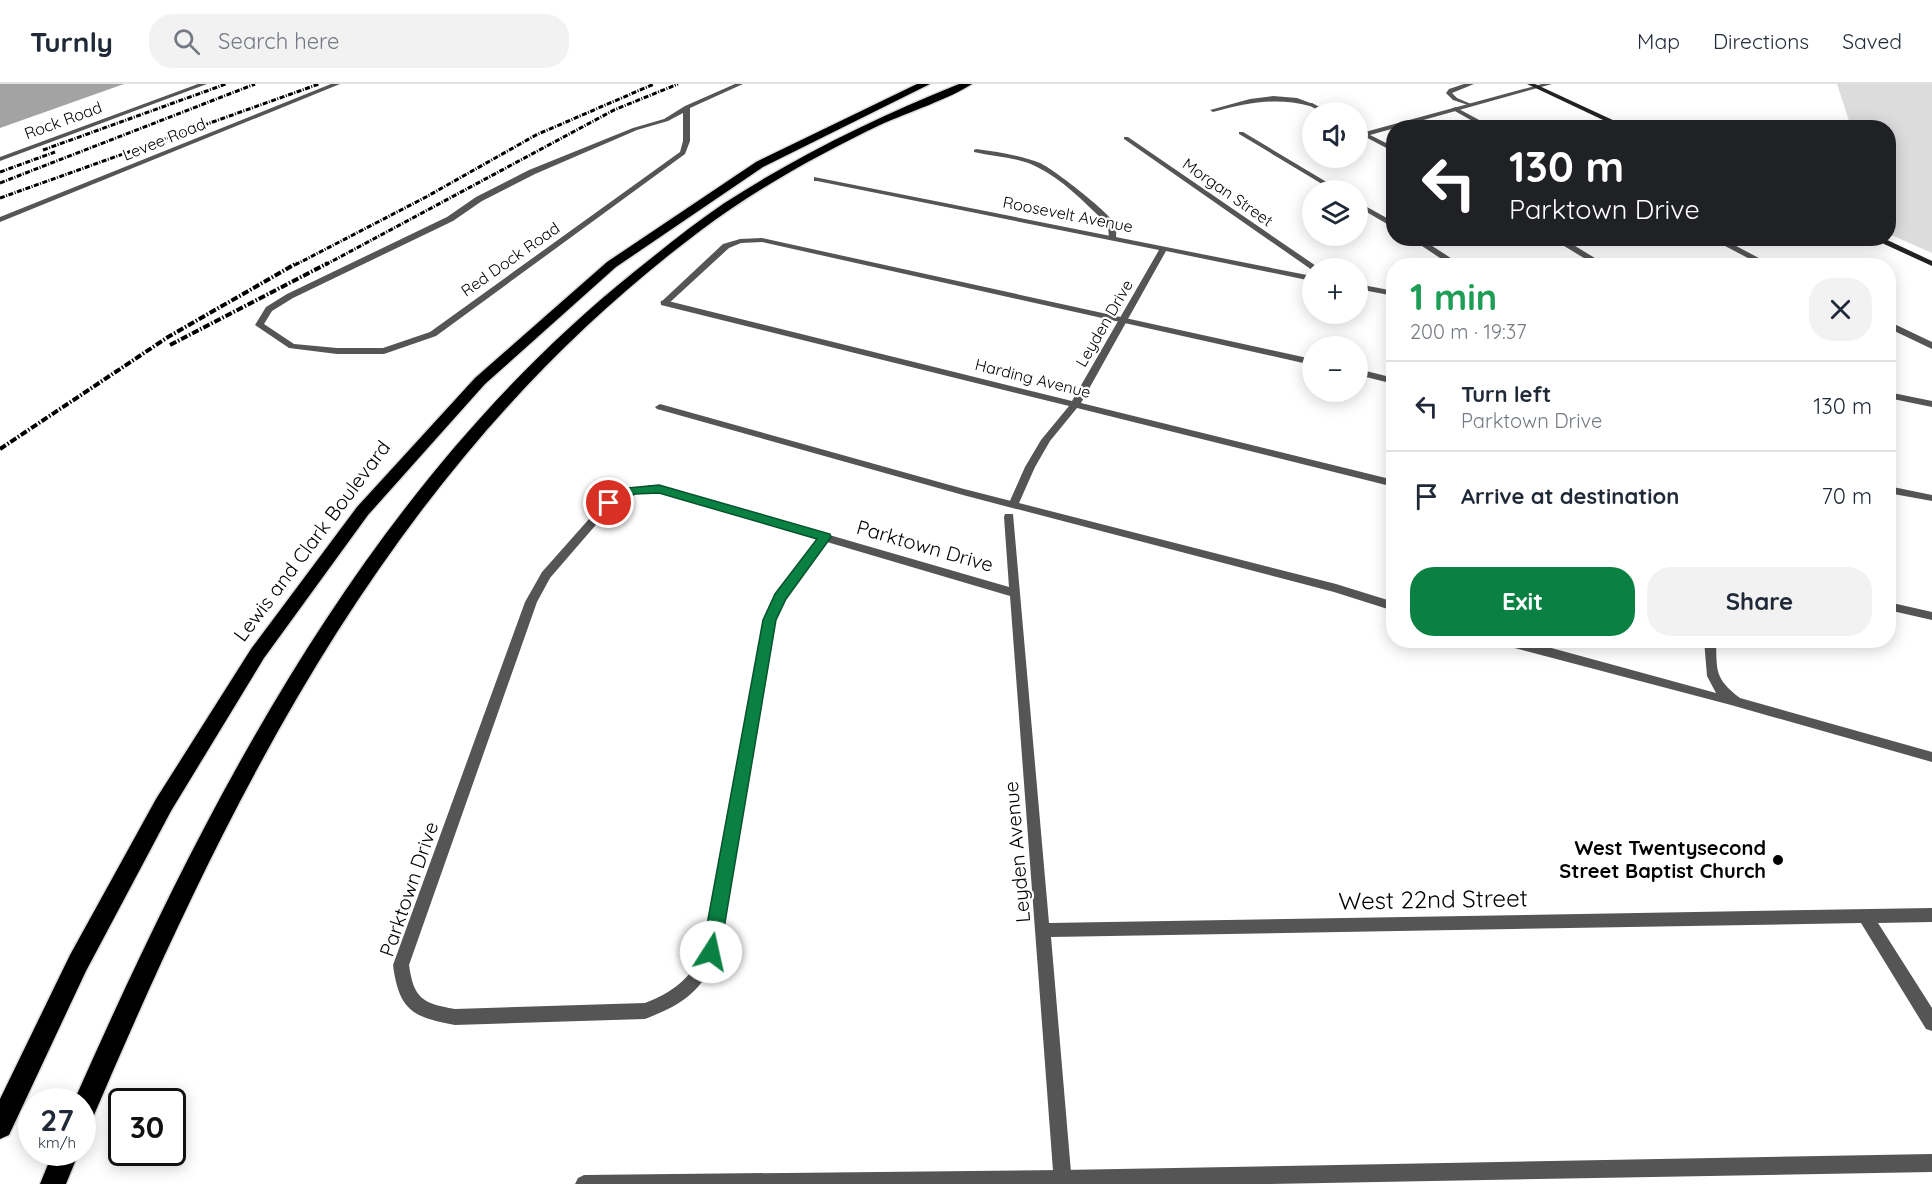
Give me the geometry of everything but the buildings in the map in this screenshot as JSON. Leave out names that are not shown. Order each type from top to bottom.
[{"type":"highway","name":"Lewis and Clark Boulevard","points":[[0,1126],[105,914],[183,773],[250,664],[316,570],[360,513],[417,446],[469,390],[521,340],[565,301],[659,228],[723,186],[801,142],[925,84]]},
{"type":"highway","points":[[93,1088],[190,872],[254,749],[307,660],[365,572],[475,431],[529,373],[582,322],[623,286],[699,226],[831,146],[902,111],[967,84]]},
{"type":"highway","points":[[53,1184],[60,1166]]},
{"type":"main road","points":[[1533,86],[1609,120]]},
{"type":"main road","points":[[1893,246],[1932,264]]},
{"type":"street","name":"Rock Road","points":[[0,159],[204,84]]},
{"type":"street","name":"Levee Road","points":[[0,220],[337,84]]},
{"type":"street","points":[[687,106],[740,84]]},
{"type":"street","points":[[1469,105],[1455,99],[1449,93],[1450,90],[1471,84]]},
{"type":"street","points":[[1410,120],[1533,86],[1549,84]]},
{"type":"street","points":[[1213,110],[1259,98],[1281,97],[1302,102]]},
{"type":"street","name":"Red Dock Road","points":[[687,106],[684,116],[688,143],[683,153],[433,334],[384,351],[337,351],[292,346],[259,325],[269,309],[290,296],[450,219],[479,199],[532,172],[635,129],[666,120],[687,106]]},
{"type":"street","points":[[1455,109],[1476,120]]},
{"type":"street","points":[[1368,130],[1386,126]]},
{"type":"street","points":[[1241,133],[1319,180]]},
{"type":"street","points":[[1368,136],[1386,146]]},
{"type":"street","name":"Morgan Street","points":[[1125,138],[1302,259]]},
{"type":"street","points":[[976,151],[1032,162],[1048,170],[1106,218],[1112,225],[1112,238]]},
{"type":"street","name":"Roosevelt Avenue","points":[[817,179],[1302,276]]},
{"type":"street","points":[[1368,210],[1386,221]]},
{"type":"street","name":"Harding Avenue","points":[[1124,320],[762,240],[740,241],[726,246],[664,303],[1386,482]]},
{"type":"street","points":[[1427,246],[1446,258]]},
{"type":"street","points":[[1569,246],[1590,258]]},
{"type":"street","points":[[1730,246],[1754,258]]},
{"type":"street","name":"Leyden Drive","points":[[1011,510],[1030,467],[1046,440],[1075,405],[1164,248]]},
{"type":"street","points":[[1368,289],[1386,292]]},
{"type":"street","points":[[1124,320],[1302,360]]},
{"type":"street","points":[[1896,328],[1932,346]]},
{"type":"street","points":[[1368,374],[1386,379]]},
{"type":"street","points":[[1896,397],[1932,404]]},
{"type":"street","points":[[660,408],[963,492],[1011,510],[1336,588],[1386,604]]},
{"type":"street","name":"Parktown Drive","points":[[825,537],[780,597],[770,620],[711,952],[702,972],[687,990],[668,1003],[645,1011],[455,1017],[426,1012],[411,1000],[403,985],[401,965],[531,602],[546,575],[609,503],[632,490],[659,489],[825,537],[1014,593]]},
{"type":"street","points":[[1896,491],[1932,498]]},
{"type":"street","name":"Leyden Avenue","points":[[1011,510],[1014,593],[1063,1181]]},
{"type":"street","points":[[1896,608],[1932,616]]},
{"type":"street","points":[[1533,648],[1932,757]]},
{"type":"street","points":[[1710,648],[1712,680],[1718,689],[1736,702]]},
{"type":"street","name":"West 22nd Street","points":[[1043,930],[1932,915]]},
{"type":"street","points":[[1865,916],[1932,1023]]},
{"type":"street","points":[[584,1184],[1063,1181],[1932,1163]]},
{"type":"shaded area","points":[[0,84],[124,84],[0,128]]},
{"type":"shaded area","points":[[1837,84],[1932,84],[1932,253],[1896,237],[1896,120],[1849,120]]},
{"type":"railway","points":[[43,150],[226,84]]},
{"type":"railway","points":[[0,183],[255,84]]},
{"type":"railway","points":[[0,198],[319,84]]},
{"type":"railway","points":[[295,265],[426,197],[536,135],[654,84]]},
{"type":"railway","points":[[325,265],[614,110],[678,84]]},
{"type":"railway","points":[[0,172],[55,152]]},
{"type":"railway","points":[[0,449],[168,337],[297,263]]},
{"type":"railway","points":[[170,345],[328,263]]},
{"type":"place","name":"West Twentysecond Street Baptist Church","points":[[1778,860]]},
{"type":"route","points":[[609,503],[632,490],[659,489],[825,537],[780,597],[770,620],[711,952]]}]
